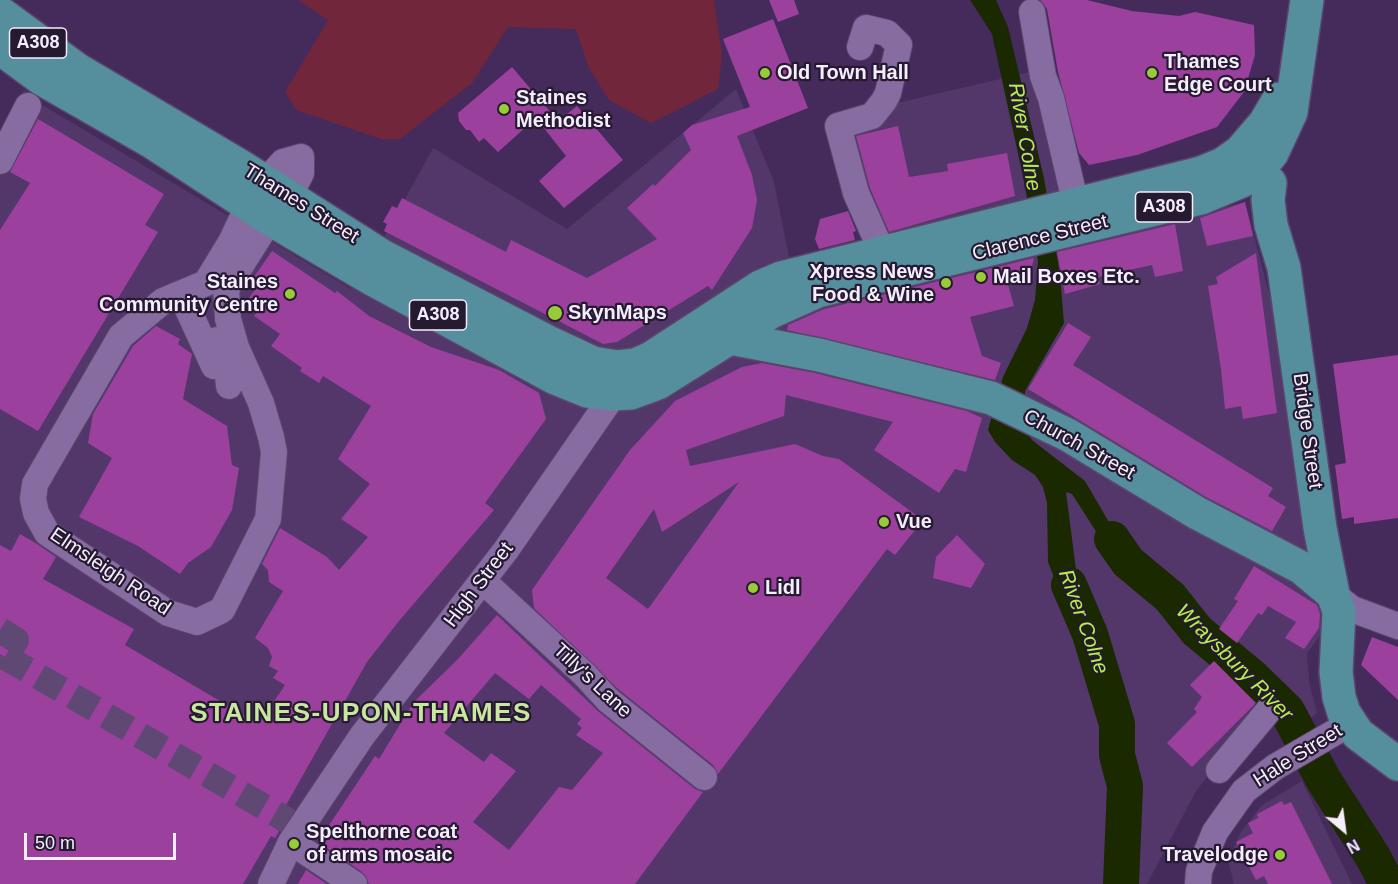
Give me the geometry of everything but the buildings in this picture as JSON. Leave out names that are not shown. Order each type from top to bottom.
[{"type":"main road","name":"Clarence Street","points":[[616,381],[634,365],[651,358],[732,306],[781,278],[895,260],[1024,229],[1223,164],[1256,168],[1265,123],[1295,68],[1307,0]]},
{"type":"main road","name":"Thames Street","points":[[0,13],[78,70],[268,201]]},
{"type":"main road","name":"Thames Street","points":[[0,48],[42,79],[152,142],[593,363],[616,381]]},
{"type":"main road","name":"Bridge Street","points":[[1256,168],[1285,211],[1287,226],[1284,267],[1320,528],[1340,624],[1338,687],[1344,713],[1342,728]]},
{"type":"main road","name":"Clarence Street","points":[[730,338],[794,300],[895,260]]},
{"type":"main road","name":"A308","points":[[616,381],[631,393],[658,383],[730,338]]},
{"type":"main road","name":"Church Street","points":[[730,338],[819,355],[991,398],[1068,435],[1197,513],[1302,568],[1333,594]]},
{"type":"main road","points":[[1342,728],[1358,734],[1398,764]]},
{"type":"street","points":[[1032,12],[1043,76],[1051,98],[1067,215]]},
{"type":"street","points":[[860,47],[866,28],[879,29],[894,38],[899,45],[888,93],[872,116],[838,126],[856,193],[895,260]]},
{"type":"street","points":[[0,161],[28,106]]},
{"type":"street","points":[[206,288],[231,242],[268,201]]},
{"type":"street","name":"Elmsleigh Road","points":[[206,288],[228,319],[236,347],[261,403],[271,437],[272,475],[268,519],[230,599],[222,610],[209,618],[196,622],[168,613],[47,532],[36,513],[33,499],[39,475],[121,336],[164,301],[206,288]]},
{"type":"street","name":"High Street","points":[[271,884],[291,843],[362,736],[483,581],[616,381]]},
{"type":"street","name":"Tilly's Lane","points":[[483,581],[585,675],[608,700],[704,777]]},
{"type":"street","name":"Church Street","points":[[1333,594],[1352,609],[1398,626]]},
{"type":"street","points":[[1218,770],[1269,710]]},
{"type":"street","name":"Hale Street","points":[[1198,884],[1199,871],[1215,832],[1229,809],[1261,776],[1342,728]]},
{"type":"street","points":[[1242,742],[1261,776]]},
{"type":"street","points":[[291,843],[354,884]]},
{"type":"shaded area","points":[[298,0],[714,0],[722,55],[718,89],[651,123],[609,100],[589,68],[576,29],[508,27],[472,83],[400,139],[381,139],[296,110],[285,92],[328,20]]},
{"type":"shaded area","points":[[1047,68],[1058,96],[1080,245],[1245,202],[1280,335],[1311,584],[1329,622],[1307,654],[1309,682],[1317,713],[1292,733],[1261,709],[1196,791],[1147,884],[0,884],[0,129],[24,90],[44,106],[351,289],[376,252],[433,148],[567,229],[736,89],[774,182],[790,262],[870,242],[844,146],[863,111]]},
{"type":"shaded area","name":"Travelodge","points":[[1302,781],[1352,884],[1234,884],[1228,860],[1241,832],[1262,805]]},
{"type":"water","points":[[970,0],[996,0],[1008,27],[1044,178],[1060,275],[1064,323],[1025,391],[1024,428],[1032,440],[1085,481],[1121,543],[1148,569],[1141,585],[1106,547],[1072,494],[1066,492],[1078,585],[1095,623],[1077,637],[1048,562],[1047,503],[1043,487],[1035,475],[1012,460],[995,442],[988,430],[1003,377],[1027,328],[1035,300],[1038,261],[1024,181],[992,34]]},
{"type":"waterway","name":"Wraysbury River","points":[[1112,539],[1128,562],[1170,597],[1197,631],[1251,676],[1287,711],[1323,779],[1373,857],[1387,884]]},
{"type":"waterway","name":"River Colne","points":[[1069,585],[1090,634],[1117,724],[1117,755],[1125,786],[1121,884]]},
{"type":"tunnel","points":[[0,630],[16,640],[0,667]]},
{"type":"tunnel","points":[[5,657],[302,829]]},
{"type":"place","name":"Old Town Hall","points":[[765,73]]},
{"type":"place","name":"Thames Edge Court","points":[[1152,73]]},
{"type":"place","name":"Staines Methodist","points":[[504,109]]},
{"type":"place","name":"Mail Boxes Etc.","points":[[981,277]]},
{"type":"place","name":"Xpress News Food & Wine","points":[[946,283]]},
{"type":"place","name":"Staines Community Centre","points":[[290,294]]},
{"type":"place","name":"SkynMaps","points":[[555,313]]},
{"type":"place","name":"Vue","points":[[884,522]]},
{"type":"place","name":"Lidl","points":[[753,588]]},
{"type":"place","name":"Spelthorne coat of arms mosaic","points":[[294,844]]},
{"type":"place","name":"Travelodge","points":[[1280,855]]},
{"type":"district","name":"STAINES-UPON-THAMES","points":[[361,714]]}]
